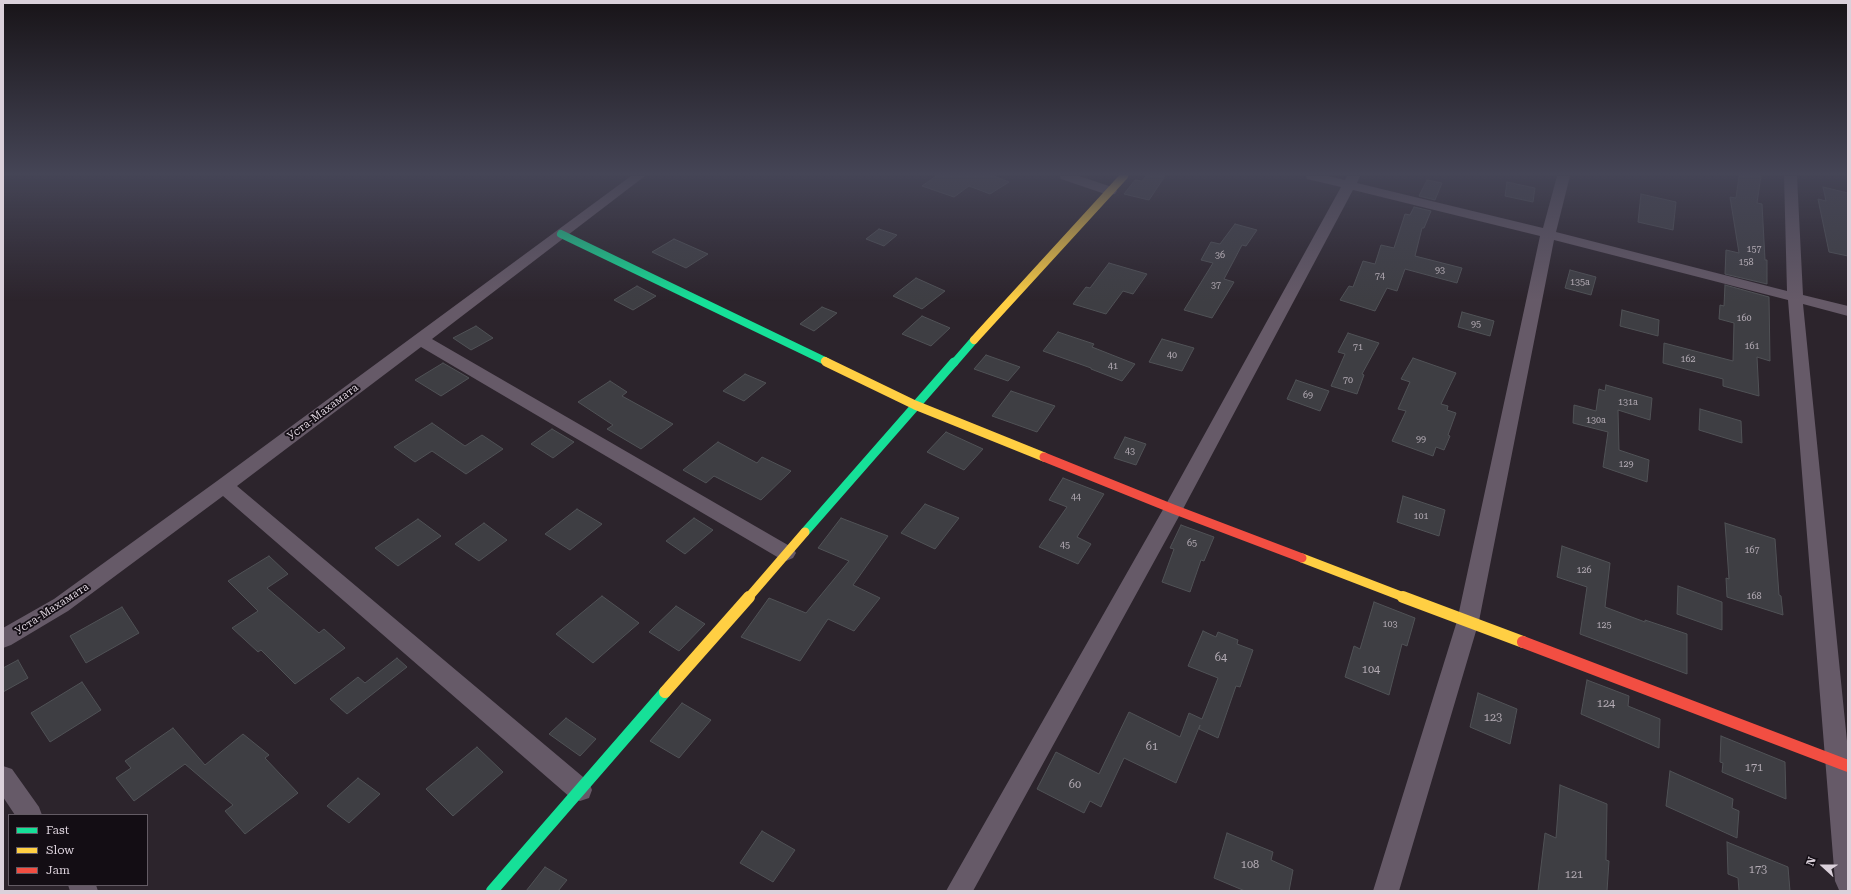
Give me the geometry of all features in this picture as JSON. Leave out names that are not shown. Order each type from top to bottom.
[{"type":"street","name":"Уста-Махамата","points":[[3,640],[62,605],[583,218]]},
{"type":"street","points":[[492,891],[914,405],[1086,218]]},
{"type":"street","points":[[959,891],[1172,509],[1332,218]]},
{"type":"street","points":[[1488,218],[1848,310]]},
{"type":"street","points":[[1386,891],[1468,621],[1552,218]]},
{"type":"street","points":[[1792,218],[1795,297],[1842,763],[1848,881]]},
{"type":"street","points":[[561,234],[914,405],[1172,509],[1842,763]]},
{"type":"street","points":[[420,339],[786,553]]},
{"type":"street","points":[[224,486],[580,790]]},
{"type":"street","points":[[3,777],[29,814]]},
{"type":"building","points":[[1404,218],[1428,218],[1424,228],[1422,228],[1415,256],[1462,268],[1457,283],[1405,269],[1397,291],[1387,288],[1375,311],[1340,300],[1349,286],[1353,287],[1363,261],[1375,264],[1381,245],[1394,248]]},
{"type":"building","points":[[1638,218],[1674,218],[1673,230],[1638,222]]},
{"type":"building","points":[[1733,218],[1763,218],[1765,260],[1767,260],[1767,284],[1725,274],[1726,250],[1739,253]]},
{"type":"building","points":[[1822,218],[1848,218],[1848,256],[1829,252]]},
{"type":"building","points":[[1235,224],[1257,230],[1246,246],[1242,245],[1224,279],[1234,282],[1212,318],[1184,310],[1213,263],[1201,260],[1211,242],[1220,244]]},
{"type":"building","points":[[879,229],[897,235],[884,246],[866,239]]},
{"type":"building","points":[[674,239],[708,254],[686,268],[652,252]]},
{"type":"building","points":[[1109,263],[1147,274],[1133,294],[1123,291],[1106,314],[1073,304],[1086,287],[1090,288]]},
{"type":"building","points":[[1570,270],[1596,277],[1591,295],[1565,288]]},
{"type":"building","points":[[916,278],[945,291],[922,309],[893,296]]},
{"type":"building","points":[[1725,285],[1769,297],[1770,361],[1757,357],[1759,396],[1723,386],[1723,379],[1663,363],[1664,343],[1733,361],[1734,323],[1719,319],[1720,305],[1724,306]]},
{"type":"building","points":[[637,286],[656,296],[633,310],[614,300]]},
{"type":"building","points":[[822,307],[837,313],[814,331],[800,324]]},
{"type":"building","points":[[1622,310],[1659,320],[1658,336],[1620,326]]},
{"type":"building","points":[[1462,312],[1494,321],[1490,336],[1458,327]]},
{"type":"building","points":[[922,316],[950,328],[931,346],[902,334]]},
{"type":"building","points":[[476,326],[493,338],[471,350],[453,338]]},
{"type":"building","points":[[1058,332],[1094,344],[1092,347],[1135,364],[1122,381],[1043,351]]},
{"type":"building","points":[[1348,333],[1379,343],[1362,374],[1364,375],[1357,394],[1331,386],[1345,354],[1338,352]]},
{"type":"building","points":[[1162,339],[1194,348],[1182,371],[1149,362]]},
{"type":"building","points":[[986,355],[1020,367],[1008,381],[974,369]]},
{"type":"building","points":[[1413,358],[1456,373],[1441,404],[1448,406],[1447,410],[1456,413],[1448,435],[1450,436],[1444,450],[1436,447],[1433,456],[1392,441],[1406,411],[1398,409],[1410,382],[1401,379]]},
{"type":"building","points":[[443,363],[469,378],[441,396],[415,380]]},
{"type":"building","points":[[745,374],[766,383],[744,401],[723,391]]},
{"type":"building","points":[[1296,380],[1329,391],[1320,411],[1287,399]]},
{"type":"building","points":[[610,381],[627,392],[622,396],[673,424],[641,449],[607,429],[613,425],[578,402]]},
{"type":"building","points":[[1606,385],[1652,398],[1650,420],[1618,410],[1619,450],[1649,460],[1647,482],[1603,467],[1608,432],[1573,423],[1574,405],[1596,411],[1599,389],[1605,391]]},
{"type":"building","points":[[1011,391],[1055,406],[1037,432],[992,416]]},
{"type":"building","points":[[1700,409],[1741,421],[1742,443],[1699,430]]},
{"type":"building","points":[[432,423],[465,446],[482,435],[503,449],[466,474],[432,451],[415,462],[394,447]]},
{"type":"building","points":[[552,429],[574,442],[553,458],[531,444]]},
{"type":"building","points":[[946,432],[983,449],[964,470],[927,452]]},
{"type":"building","points":[[1125,437],[1146,444],[1136,465],[1114,458]]},
{"type":"building","points":[[718,442],[757,463],[762,457],[791,471],[761,500],[714,476],[706,483],[683,470]]},
{"type":"building","points":[[1063,478],[1104,494],[1077,537],[1091,544],[1078,564],[1039,547],[1067,507],[1049,500]]},
{"type":"building","points":[[1403,496],[1445,510],[1439,536],[1397,522]]},
{"type":"building","points":[[925,504],[959,518],[935,549],[901,533]]},
{"type":"building","points":[[577,509],[602,524],[570,550],[545,534]]},
{"type":"building","points":[[694,518],[713,530],[685,554],[666,541]]},
{"type":"building","points":[[841,518],[888,536],[853,585],[880,598],[854,631],[828,619],[800,661],[741,637],[769,598],[806,613],[849,561],[818,548]]},
{"type":"building","points":[[418,519],[441,536],[398,566],[375,548]]},
{"type":"building","points":[[484,523],[507,540],[479,561],[455,544]]},
{"type":"building","points":[[1725,523],[1775,539],[1779,595],[1781,596],[1783,615],[1727,597],[1726,578],[1729,579]]},
{"type":"building","points":[[1181,525],[1214,537],[1204,561],[1201,560],[1190,592],[1162,582],[1174,549],[1170,548]]},
{"type":"building","points":[[1562,546],[1610,563],[1605,607],[1645,622],[1645,620],[1687,634],[1687,674],[1580,634],[1587,587],[1557,577]]},
{"type":"building","points":[[269,556],[288,574],[267,588],[319,633],[324,629],[345,648],[295,684],[261,650],[258,652],[232,628],[258,611],[228,581]]},
{"type":"building","points":[[1678,586],[1722,602],[1722,630],[1677,614]]},
{"type":"building","points":[[602,596],[639,623],[593,663],[556,634]]},
{"type":"building","points":[[1374,602],[1415,618],[1407,646],[1402,644],[1389,695],[1345,677],[1354,646],[1360,649]]},
{"type":"building","points":[[676,606],[705,624],[679,651],[649,632]]},
{"type":"building","points":[[122,607],[139,633],[86,663],[70,636]]},
{"type":"building","points":[[1203,631],[1216,637],[1218,632],[1238,640],[1237,644],[1253,650],[1240,687],[1236,686],[1218,738],[1199,729],[1200,725],[1176,783],[1124,758],[1101,807],[1090,801],[1084,813],[1037,789],[1056,752],[1099,774],[1129,712],[1180,737],[1189,713],[1202,719],[1218,678],[1188,666]]},
{"type":"building","points":[[397,658],[407,667],[347,714],[330,699],[358,677],[365,683]]},
{"type":"building","points":[[18,660],[28,678],[3,692],[3,668]]},
{"type":"building","points":[[1587,680],[1629,696],[1628,706],[1660,719],[1659,748],[1581,714]]},
{"type":"building","points":[[82,682],[101,710],[50,742],[31,713]]},
{"type":"building","points":[[1478,693],[1517,709],[1510,744],[1470,727]]},
{"type":"building","points":[[682,703],[711,720],[679,758],[650,741]]},
{"type":"building","points":[[566,718],[596,739],[580,756],[549,734]]},
{"type":"building","points":[[173,728],[205,765],[243,734],[269,755],[265,758],[298,793],[245,834],[225,811],[233,805],[185,764],[134,801],[116,778],[131,768],[125,761]]},
{"type":"building","points":[[1721,736],[1785,762],[1786,799],[1722,772],[1723,763],[1720,762]]},
{"type":"building","points":[[477,747],[503,772],[453,816],[426,789]]},
{"type":"building","points":[[1670,771],[1733,799],[1732,808],[1739,811],[1737,838],[1666,806]]},
{"type":"building","points":[[358,778],[380,794],[349,823],[327,806]]},
{"type":"building","points":[[1560,785],[1607,804],[1606,860],[1609,861],[1607,891],[1538,891],[1545,833],[1556,838]]},
{"type":"building","points":[[762,831],[795,850],[773,882],[740,863]]},
{"type":"building","points":[[1227,833],[1273,852],[1271,860],[1293,870],[1289,891],[1245,891],[1214,878]]},
{"type":"building","points":[[1727,842],[1788,867],[1790,891],[1739,891],[1738,878],[1728,874]]},
{"type":"building","points":[[545,867],[567,880],[558,891],[526,891]]},
{"type":"traffic: fast","points":[[561,234],[825,361]]},
{"type":"traffic: fast","points":[[805,532],[915,405],[974,340]]},
{"type":"traffic: fast","points":[[492,891],[665,692]]},
{"type":"traffic: slow","points":[[974,340],[1086,218]]},
{"type":"traffic: slow","points":[[825,361],[915,405],[1044,457]]},
{"type":"traffic: slow","points":[[665,692],[805,532]]},
{"type":"traffic: slow","points":[[1302,558],[1523,642]]},
{"type":"traffic: jam","points":[[1044,457],[1173,509],[1302,558]]},
{"type":"traffic: jam","points":[[1523,642],[1848,766]]}]
